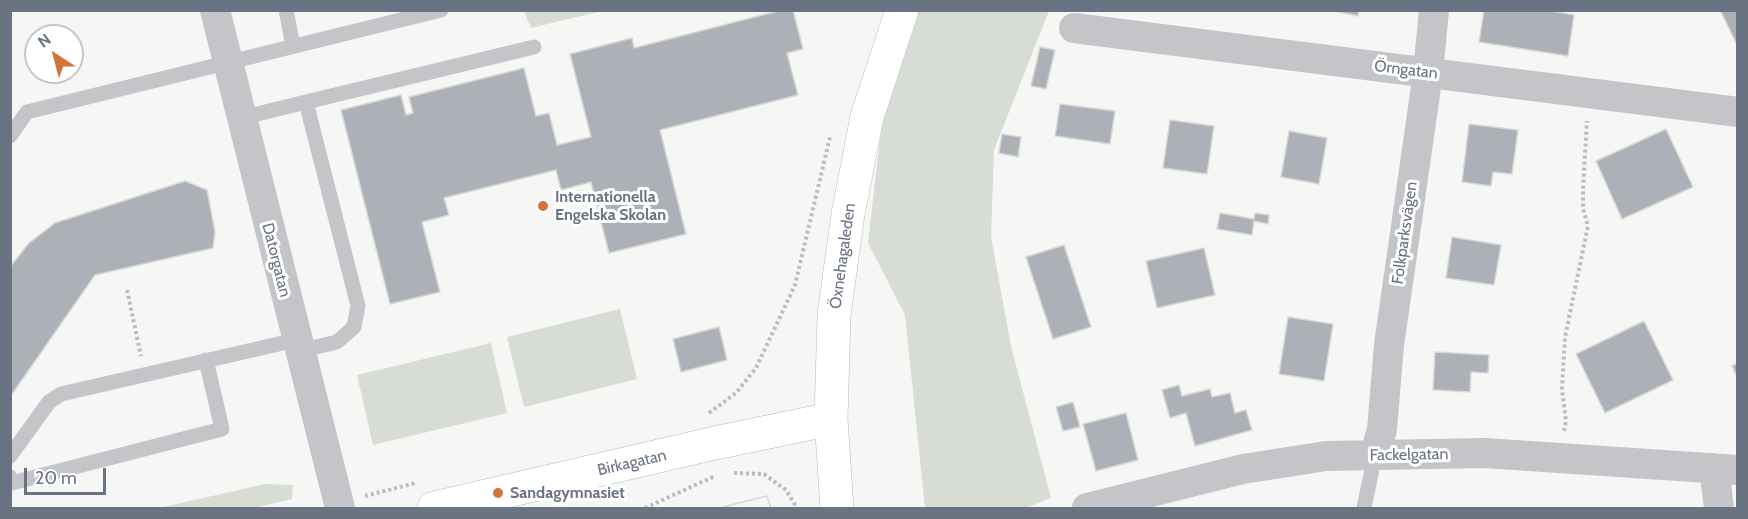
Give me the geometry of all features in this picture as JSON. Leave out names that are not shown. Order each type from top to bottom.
[{"type":"street","name":"Datorgatan","points":[[215,10],[297,346],[340,508]]},
{"type":"street","name":"Öxnehagaleden","points":[[837,508],[831,419],[834,315],[848,214],[867,117],[902,10]]},
{"type":"street","name":"Folkparksvägen","points":[[1375,455],[1382,429],[1389,345],[1428,73],[1434,10]]},
{"type":"street","name":"Örngatan","points":[[1074,28],[1737,112]]},
{"type":"street","name":"Birkagatan","points":[[434,508],[718,458],[831,419]]},
{"type":"street","name":"Fackelgatan","points":[[1087,508],[1243,469],[1326,456],[1484,453],[1726,469]]},
{"type":"street","points":[[1719,508],[1726,469]]},
{"type":"lane","points":[[286,10],[293,46]]},
{"type":"lane","points":[[10,136],[27,112],[441,10]]},
{"type":"lane","points":[[241,118],[534,47]]},
{"type":"lane","points":[[10,456],[49,402],[61,394],[206,360],[337,342],[354,327],[358,306],[306,102]]},
{"type":"lane","points":[[10,477],[12,483],[222,429],[206,360]]},
{"type":"lane","points":[[1364,508],[1375,455]]},
{"type":"path","points":[[1563,438],[1566,421],[1562,389],[1565,337],[1588,226],[1583,208],[1583,189],[1589,94]]},
{"type":"path","points":[[718,458],[709,412],[736,393],[756,368],[795,285],[825,152],[832,131]]},
{"type":"path","points":[[127,290],[145,374]]},
{"type":"path","points":[[645,508],[718,458]]},
{"type":"path","points":[[718,458],[764,474],[786,490],[797,508]]},
{"type":"shaded area","points":[[524,10],[602,11],[531,28]]},
{"type":"shaded area","points":[[914,11],[1049,11],[994,150],[991,236],[1011,346],[1051,498],[1026,508],[925,508],[905,315],[868,243],[883,113]]},
{"type":"shaded area","points":[[620,309],[637,379],[524,407],[507,337]]},
{"type":"shaded area","points":[[491,343],[507,413],[373,445],[357,375]]},
{"type":"shaded area","points":[[265,484],[293,485],[292,499],[254,508],[159,508]]},
{"type":"building","points":[[782,10],[793,10],[803,49],[787,53],[798,95],[660,130],[686,234],[609,253],[591,182],[561,190],[556,170],[444,198],[449,215],[422,222],[440,292],[390,304],[341,110],[401,95],[406,115],[413,113],[409,97],[524,68],[536,116],[549,113],[557,145],[591,137],[570,54],[632,38],[634,48]]},
{"type":"building","points":[[1330,10],[1359,10],[1358,16]]},
{"type":"building","points":[[1484,10],[1546,10],[1574,15],[1568,56],[1479,42]]},
{"type":"building","points":[[1738,10],[1738,47],[1721,12]]},
{"type":"building","points":[[1040,47],[1055,50],[1046,89],[1031,86]]},
{"type":"building","points":[[1060,104],[1115,111],[1110,144],[1055,136]]},
{"type":"building","points":[[1170,120],[1214,126],[1207,174],[1163,168]]},
{"type":"building","points":[[1469,124],[1518,130],[1512,174],[1493,172],[1491,186],[1462,182]]},
{"type":"building","points":[[1666,129],[1693,187],[1622,219],[1596,161]]},
{"type":"building","points":[[1289,131],[1327,138],[1319,184],[1281,177]]},
{"type":"building","points":[[1002,134],[1021,137],[1018,157],[999,153]]},
{"type":"building","points":[[185,181],[207,190],[215,232],[213,248],[95,275],[10,397],[10,267],[29,243],[55,223]]},
{"type":"building","points":[[1220,213],[1254,219],[1255,213],[1269,215],[1268,224],[1254,221],[1252,235],[1217,229]]},
{"type":"building","points":[[1452,237],[1501,245],[1494,285],[1446,278]]},
{"type":"building","points":[[1064,245],[1091,327],[1053,339],[1026,257]]},
{"type":"building","points":[[1204,248],[1215,295],[1157,308],[1146,261]]},
{"type":"building","points":[[1288,317],[1333,324],[1324,381],[1279,374]]},
{"type":"building","points":[[1644,321],[1673,380],[1605,413],[1576,354]]},
{"type":"building","points":[[719,327],[727,360],[681,372],[673,339]]},
{"type":"building","points":[[1435,352],[1489,355],[1488,373],[1471,372],[1470,392],[1433,390]]},
{"type":"building","points":[[1738,363],[1738,379],[1732,366]]},
{"type":"building","points":[[1179,385],[1182,396],[1210,389],[1212,397],[1230,393],[1235,413],[1246,410],[1252,430],[1195,446],[1186,413],[1170,418],[1162,390]]},
{"type":"building","points":[[1073,402],[1080,427],[1063,431],[1056,407]]},
{"type":"building","points":[[1126,413],[1138,460],[1096,471],[1083,424]]},
{"type":"building","points":[[767,496],[771,508],[719,508]]},
{"type":"building","points":[[767,496],[771,508],[719,508]]},
{"type":"place","name":"Internationella Engelska Skolan","points":[[543,206]]},
{"type":"place","name":"Sandagymnasiet","points":[[498,493]]}]
